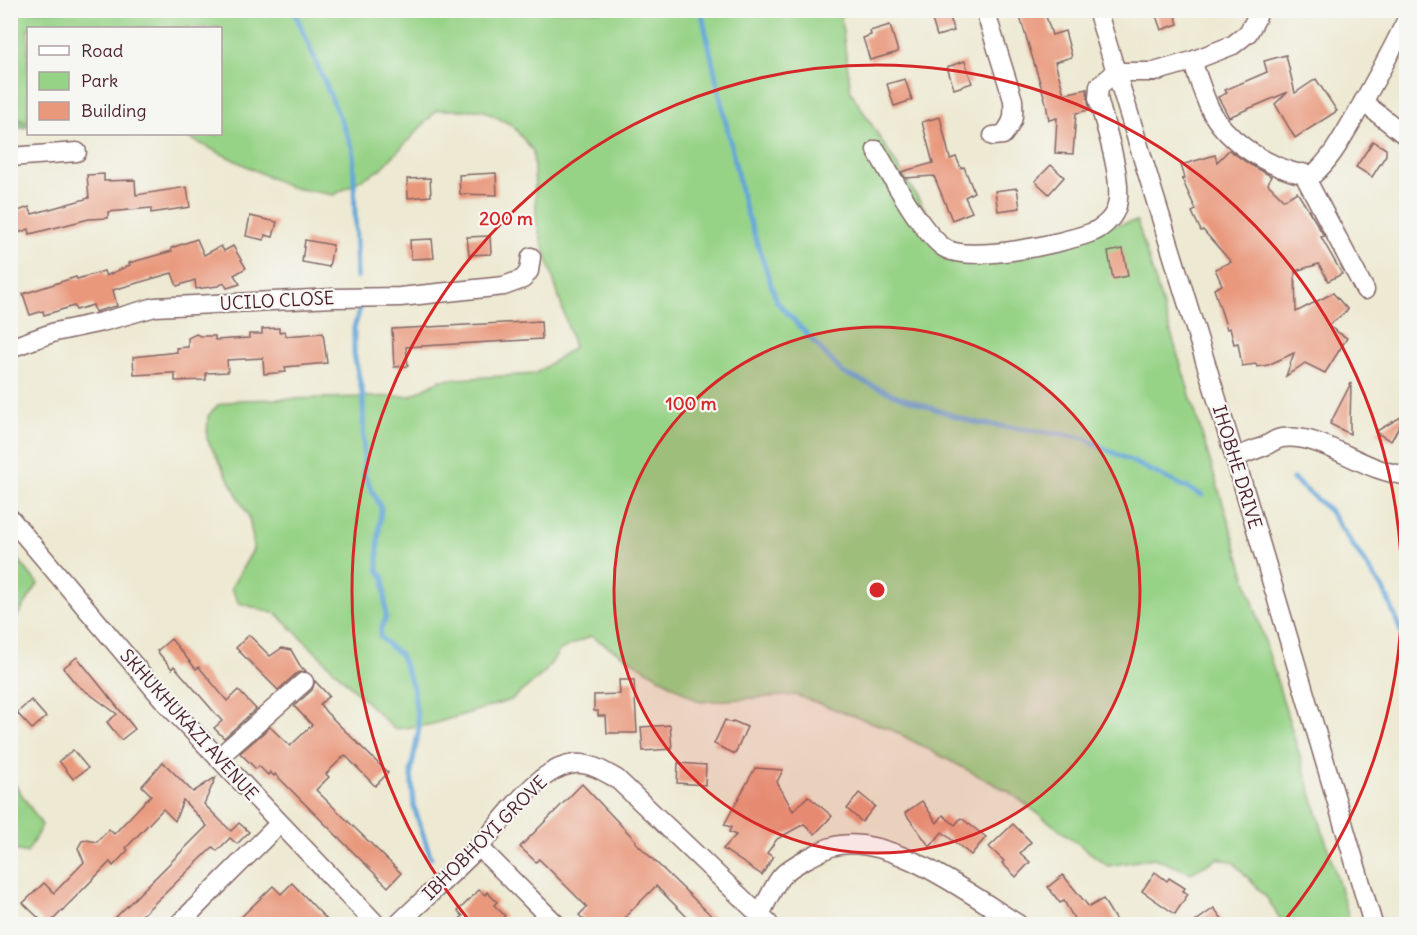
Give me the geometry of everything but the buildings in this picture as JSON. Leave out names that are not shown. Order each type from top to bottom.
[{"type":"street","points":[[986,10],[1013,100],[1014,114],[1013,122],[1003,135],[993,136]]},
{"type":"street","name":"IHOBHE DRIVE","points":[[1097,10],[1235,458],[1373,924]]},
{"type":"street","points":[[876,150],[928,233],[949,251],[984,254],[1040,246],[1091,233],[1113,216],[1119,195],[1117,177],[1098,98],[1099,86],[1116,72],[1154,72],[1192,61],[1233,45],[1248,33],[1257,17],[1258,10]]},
{"type":"street","points":[[1192,61],[1212,112],[1227,132],[1266,161],[1292,172],[1313,175],[1327,162],[1385,65],[1407,21]]},
{"type":"street","points":[[1363,102],[1407,136]]},
{"type":"street","points":[[10,157],[78,152]]},
{"type":"street","points":[[1303,173],[1365,290]]},
{"type":"street","name":"UCILO CLOSE","points":[[10,348],[55,332],[155,307],[400,297],[504,286],[523,279],[529,271],[531,257]]},
{"type":"street","points":[[1235,458],[1273,441],[1296,438],[1326,447],[1375,469],[1407,475]]},
{"type":"street","name":"SKHUKHUKAZI AVENUE","points":[[10,518],[166,703],[376,924]]},
{"type":"street","points":[[218,758],[304,682]]},
{"type":"street","name":"IBHOBHOYI GROVE","points":[[398,924],[479,847],[531,788],[549,773],[576,763],[597,768],[617,778],[764,920]]},
{"type":"street","points":[[179,924],[279,824]]},
{"type":"street","points":[[764,920],[781,877],[802,861],[831,847],[858,845],[898,853],[949,881],[1018,924]]},
{"type":"street","points":[[479,847],[556,924]]},
{"type":"green space","points":[[10,11],[840,11],[851,92],[944,240],[957,247],[981,247],[1137,221],[1351,924],[1283,924],[1267,898],[1233,862],[1219,858],[1191,873],[1154,858],[1108,866],[1009,792],[890,729],[795,695],[700,702],[591,636],[560,650],[545,672],[511,700],[429,725],[394,729],[277,614],[239,603],[231,588],[253,550],[253,539],[249,517],[207,439],[208,416],[218,405],[239,400],[410,396],[440,380],[535,374],[574,347],[537,225],[533,151],[512,125],[482,110],[437,110],[381,169],[334,195],[289,187],[183,135],[222,135],[222,27],[27,27],[27,122],[10,117]]},
{"type":"green space","points":[[10,117],[27,122],[27,127],[11,129]]},
{"type":"green space","points":[[11,550],[38,584],[11,626]]},
{"type":"green space","points":[[10,777],[42,825],[27,853],[11,849]]},
{"type":"waterway","points":[[294,10],[353,149],[357,277]]},
{"type":"waterway","points":[[701,10],[744,204],[777,302],[843,373],[900,397],[972,422],[1081,437],[1202,495]]},
{"type":"waterway","points":[[360,308],[354,328],[354,354],[363,396],[364,474],[381,508],[378,570],[384,578],[386,618],[380,636],[400,654],[413,687],[419,728],[411,771],[414,807],[431,858]]},
{"type":"waterway","points":[[1293,479],[1329,510],[1386,594],[1406,644]]}]
